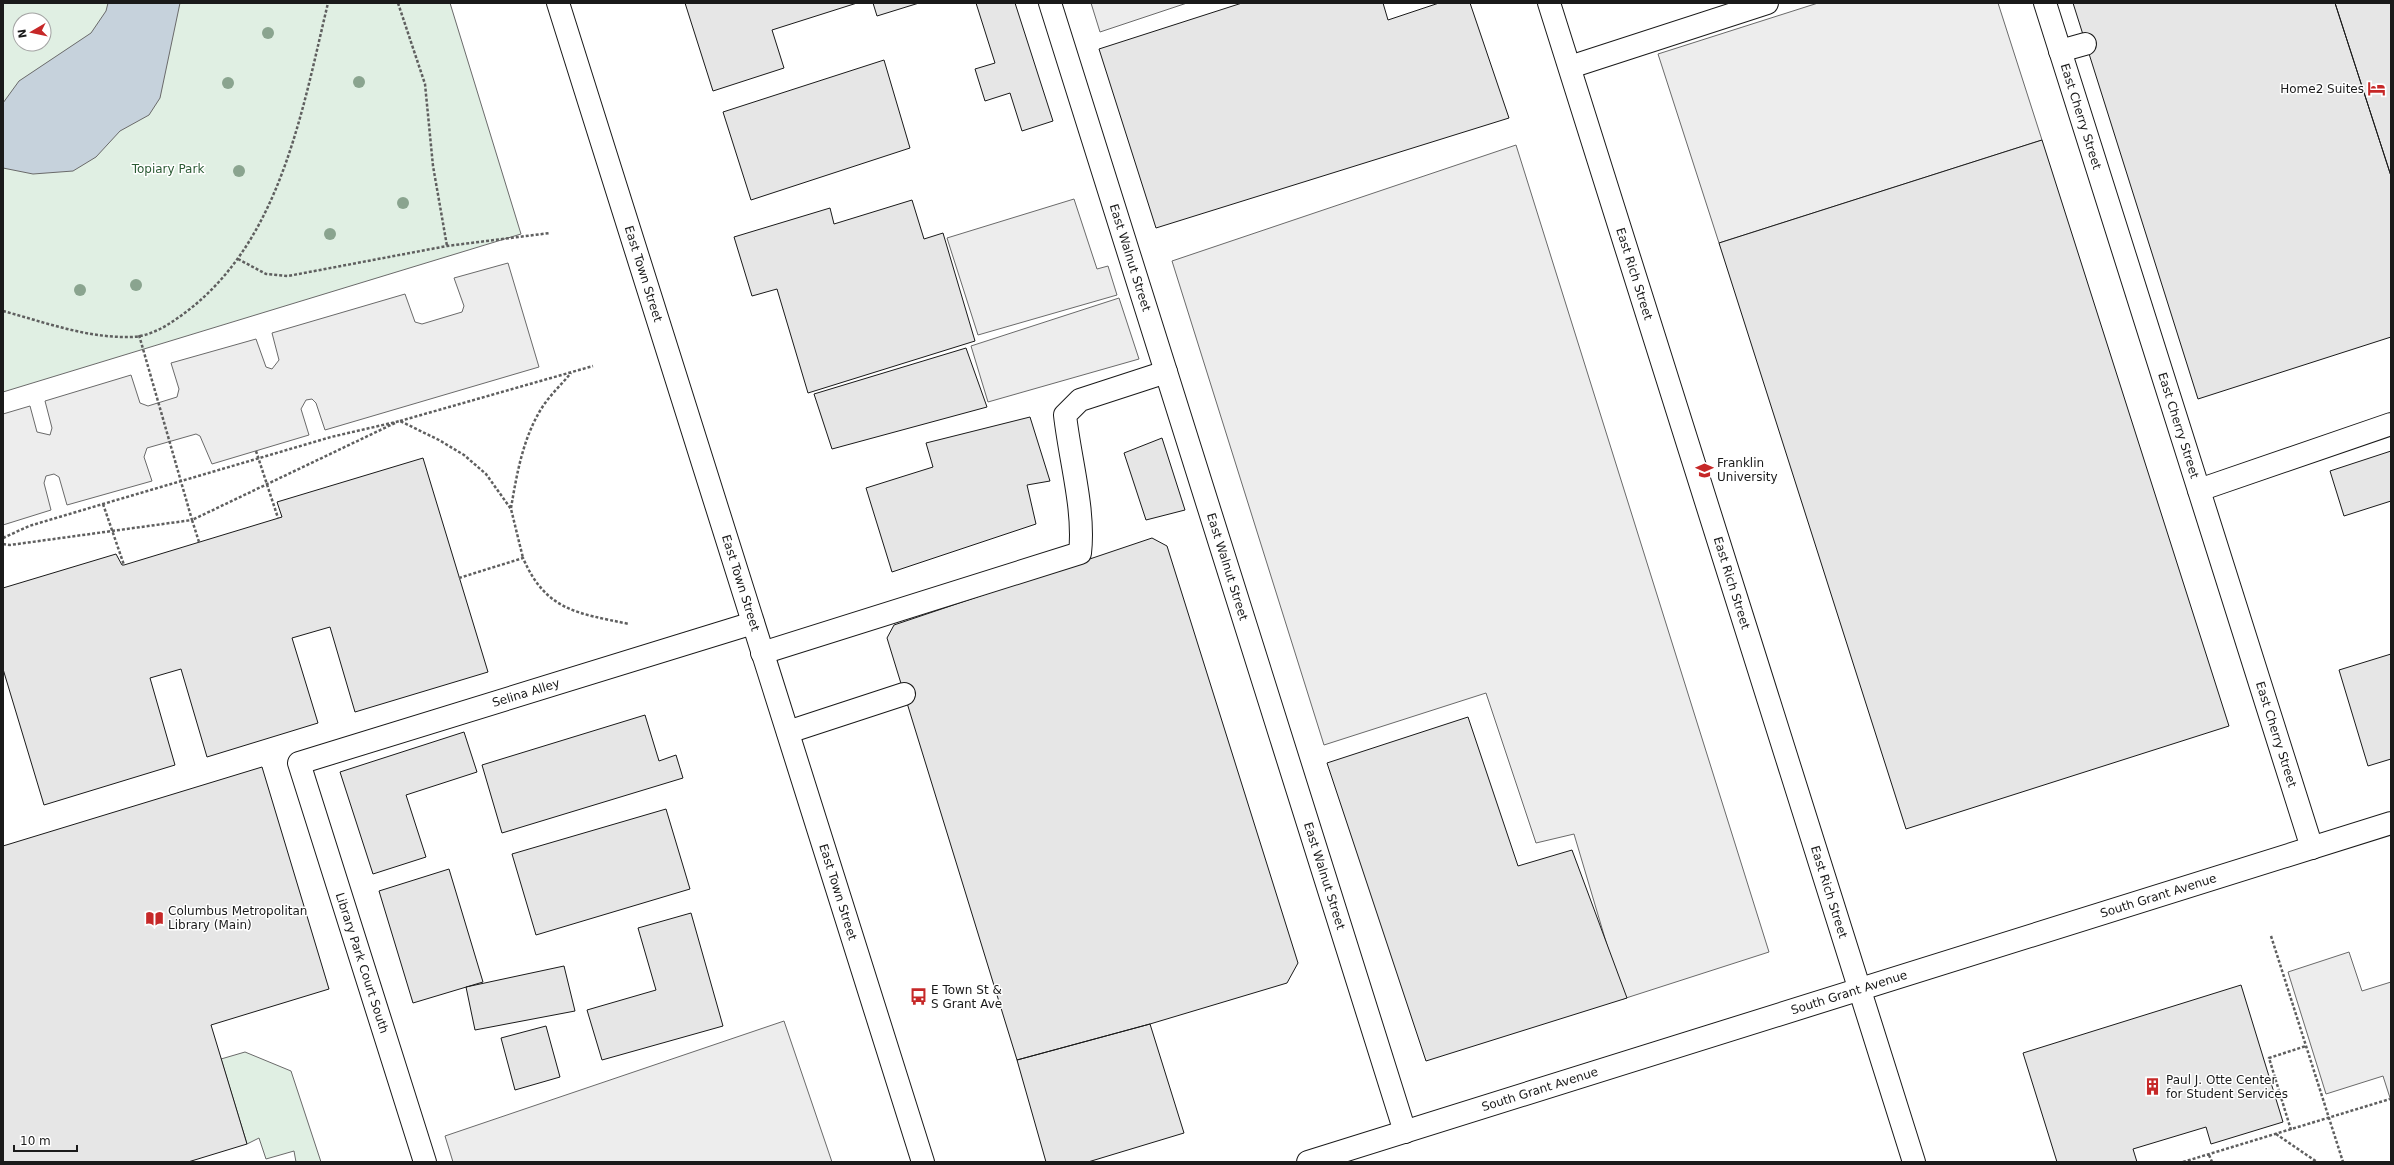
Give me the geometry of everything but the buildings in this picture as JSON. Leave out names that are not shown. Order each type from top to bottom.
[{"type":"street","name":"East Town Street","points":[[558,3],[923,1162]]},
{"type":"street","name":"East Walnut Street","points":[[1050,3],[1405,1132]]},
{"type":"street","name":"East Rich Street","points":[[1549,3],[1914,1162]]},
{"type":"street","points":[[1570,67],[1767,3]]},
{"type":"street","name":"East Cherry Street","points":[[2044,3],[2312,848]]},
{"type":"street","points":[[2060,51],[2085,44]]},
{"type":"street","points":[[762,653],[1080,553],[1083,530],[1069,454],[1065,415],[1080,400],[1166,372]]},
{"type":"street","points":[[2199,490],[2391,424]]},
{"type":"street","name":"Selina Alley","points":[[299,763],[753,623]]},
{"type":"street","points":[[788,732],[904,694]]},
{"type":"street","name":"Library Park Court South","points":[[299,763],[425,1162]]},
{"type":"street","name":"South Grant Avenue","points":[[1308,1162],[2391,823]]},
{"type":"path","points":[[3,311],[80,332],[130,337],[139,336],[166,327],[199,302],[238,259],[270,203],[298,129],[328,3]]},
{"type":"path","points":[[398,3],[425,84],[433,166],[447,246]]},
{"type":"path","points":[[238,259],[266,274],[288,276],[447,246],[550,233]]},
{"type":"path","points":[[139,336],[199,542]]},
{"type":"path","points":[[3,538],[29,526],[103,504],[331,438],[400,421],[593,366]]},
{"type":"path","points":[[571,373],[543,406],[528,434],[516,476],[511,508],[523,558],[532,578],[543,593],[562,606],[586,615],[632,625]]},
{"type":"path","points":[[3,544],[10,545],[113,532],[192,520],[400,421]]},
{"type":"path","points":[[400,421],[439,440],[464,455],[486,474],[511,508]]},
{"type":"path","points":[[256,451],[278,518]]},
{"type":"path","points":[[103,504],[124,565]]},
{"type":"path","points":[[459,578],[523,558]]},
{"type":"path","points":[[2272,936],[2343,1162]]},
{"type":"path","points":[[2291,1130],[2269,1058],[2306,1046]]},
{"type":"path","points":[[2184,1162],[2390,1099]]},
{"type":"path","points":[[2276,1134],[2317,1162]]},
{"type":"path","points":[[2209,1155],[2212,1162]]},
{"type":"green space","name":"Topiary Park","points":[[3,3],[450,3],[521,234],[3,392]]},
{"type":"green space","points":[[245,1052],[291,1071],[321,1162],[296,1162],[294,1151],[266,1159],[259,1138],[247,1144],[221,1059]]},
{"type":"shaded area","points":[[108,3],[180,3],[160,98],[149,115],[120,131],[96,157],[73,171],[33,174],[3,168],[3,103],[19,81],[91,33],[106,11]]},
{"type":"shaded area","points":[[1091,3],[1187,3],[1100,32]]},
{"type":"shaded area","points":[[1818,3],[1998,3],[2042,140],[1719,243],[1658,54]]},
{"type":"shaded area","points":[[1516,145],[1769,952],[1623,999],[1574,834],[1536,843],[1486,693],[1324,745],[1172,261]]},
{"type":"shaded area","points":[[1074,199],[1097,269],[1108,266],[1117,295],[978,335],[947,238]]},
{"type":"shaded area","points":[[508,263],[539,367],[325,430],[316,403],[312,399],[306,400],[301,409],[309,435],[212,464],[200,436],[196,434],[147,448],[144,457],[152,481],[67,505],[59,477],[54,474],[46,476],[44,483],[51,510],[3,525],[3,414],[30,406],[37,432],[50,435],[52,428],[45,401],[131,375],[140,403],[148,406],[177,397],[179,389],[171,363],[256,339],[266,367],[272,369],[279,360],[272,333],[405,294],[415,322],[422,324],[462,312],[464,306],[454,278]]},
{"type":"shaded area","points":[[1119,298],[1139,359],[988,402],[971,346]]},
{"type":"shaded area","points":[[2349,952],[2362,991],[2391,982],[2391,1101],[2383,1076],[2326,1094],[2288,972]]},
{"type":"shaded area","points":[[784,1021],[832,1162],[453,1162],[445,1136]]},
{"type":"place","name":"Home2 Suites","points":[[2377,89]]},
{"type":"place","name":"Franklin University","points":[[1704,470]]},
{"type":"place","name":"Columbus Metropolitan Library (Main)","points":[[155,918]]},
{"type":"place","name":"E Town St & S Grant Ave","points":[[918,997]]},
{"type":"place","name":"Paul J. Otte Center for Student Services","points":[[2153,1087]]}]
